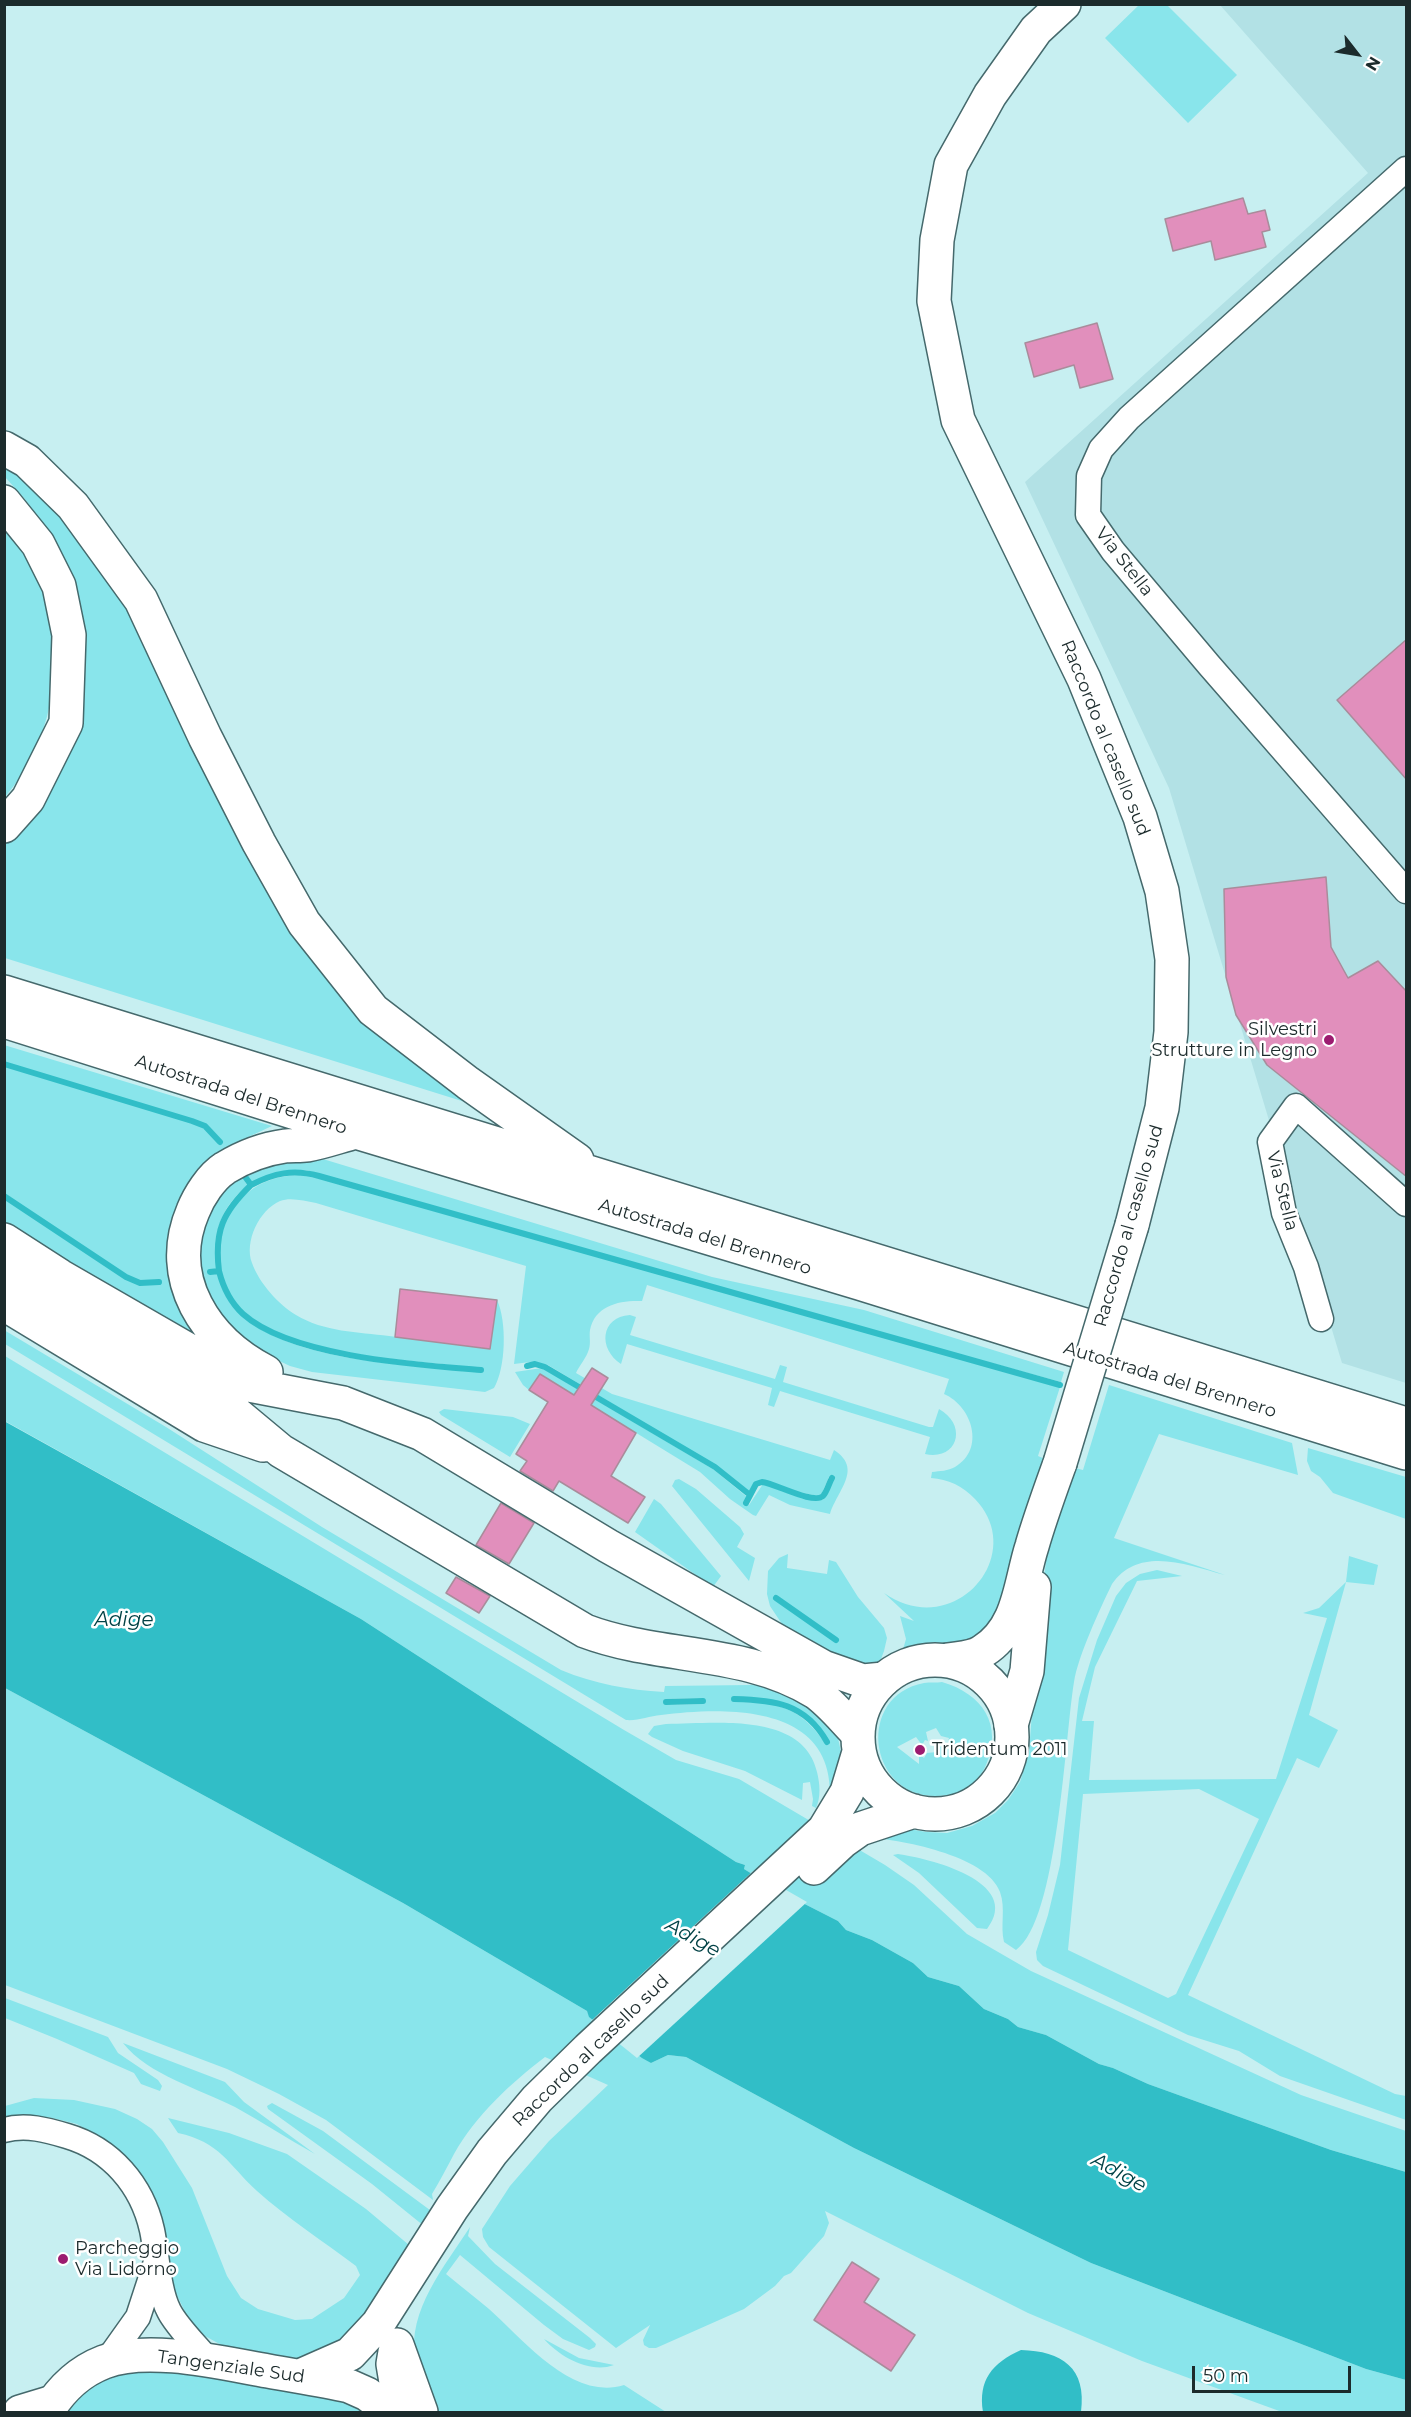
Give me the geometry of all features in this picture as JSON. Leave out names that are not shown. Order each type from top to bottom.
[{"type":"main road","name":"Raccordo al casello sud","points":[[300,2376],[350,2354],[378,2324],[458,2212],[547,2119],[834,1835],[847,1792],[865,1703],[884,1678],[913,1662],[948,1660],[983,1652],[1004,1632],[1021,1594],[1023,1573],[1060,1463],[1132,1225],[1162,1108],[1171,1032],[1172,958],[1162,891],[1140,817],[1084,679],[958,420],[934,302],[938,240],[951,165],[990,95],[1036,30],[1064,4]]},
{"type":"main road","points":[[4,448],[27,461],[73,506],[141,600],[205,737],[270,863],[304,923],[373,1010],[468,1083],[601,1176]]},
{"type":"main road","points":[[4,502],[38,544],[59,586],[69,635],[66,723],[28,799],[4,826]]},
{"type":"main road","name":"Autostrada del Brennero","points":[[4,992],[1407,1424]]},
{"type":"main road","name":"Autostrada del Brennero","points":[[4,1021],[356,1132],[859,1283],[1407,1452]]},
{"type":"main road","points":[[313,1396],[247,1360],[225,1344],[204,1322],[193,1302],[184,1267],[187,1225],[197,1202],[210,1184],[223,1170],[238,1161],[260,1151],[306,1145],[356,1132]]},
{"type":"main road","points":[[4,1240],[60,1276],[249,1385],[343,1403],[422,1434],[608,1546],[823,1667],[863,1680],[884,1678]]},
{"type":"main road","points":[[4,1268],[221,1401],[281,1451],[585,1631],[611,1641],[738,1663],[774,1674],[814,1692],[827,1702],[858,1743]]},
{"type":"main road","points":[[4,1304],[204,1425],[281,1451]]},
{"type":"main road","name":"Raccordo al casello sud","points":[[858,1743],[868,1776],[881,1792],[901,1806],[914,1811],[942,1814],[956,1811],[970,1806],[994,1786],[1007,1764],[1011,1750],[1011,1725],[1028,1671],[1041,1516]]},
{"type":"main road","name":"Raccordo al casello sud","points":[[948,1660],[967,1666],[988,1680],[1004,1703],[1011,1725]]},
{"type":"main road","name":"Raccordo al casello sud","points":[[834,1835],[914,1811]]},
{"type":"main road","name":"Raccordo al casello sud","points":[[401,2412],[393,2364],[402,2316],[458,2212]]},
{"type":"main road","points":[[397,2345],[421,2412]]},
{"type":"main road","name":"Tangenziale Sud","points":[[50,2407],[61,2391],[80,2374],[106,2362],[142,2355],[209,2361],[349,2386],[367,2394],[391,2412]]},
{"type":"main road","points":[[20,2412],[50,2407]]},
{"type":"street","name":"Via Stella","points":[[1407,169],[1129,418],[1101,449],[1089,476],[1088,515],[1113,551],[1209,665],[1407,891]]},
{"type":"street","name":"Via Stella","points":[[1321,1319],[1306,1267],[1284,1213],[1270,1142],[1296,1106],[1407,1204]]},
{"type":"street","points":[[4,2130],[40,2127],[85,2141],[118,2164],[140,2196],[152,2229],[156,2262],[169,2311],[209,2361]]},
{"type":"street","points":[[106,2362],[138,2317],[156,2262]]},
{"type":"shaded area","points":[[1140,4],[1167,5],[1237,75],[1188,123],[1105,38]]},
{"type":"shaded area","points":[[1220,5],[1406,5],[1406,1383],[1342,1363],[1169,788],[1025,482],[1368,173]]},
{"type":"shaded area","points":[[5,460],[28,478],[103,560],[255,851],[467,1095],[465,1102],[5,958],[5,838],[71,733],[46,528],[5,477]]},
{"type":"shaded area","points":[[5,512],[30,548],[43,574],[53,627],[55,653],[50,705],[43,730],[21,776],[5,797]]},
{"type":"shaded area","points":[[4,1045],[272,1126],[231,1145],[193,1182],[205,1343],[5,1225]]},
{"type":"shaded area","points":[[313,1156],[712,1277],[864,1310],[1064,1372],[1061,1382],[738,1294],[306,1170],[278,1173],[251,1183],[248,1178],[244,1180],[247,1185],[230,1204],[220,1222],[216,1244],[217,1269],[211,1270],[211,1274],[218,1274],[226,1296],[233,1307],[254,1325],[279,1338],[340,1356],[481,1372],[481,1369],[365,1356],[307,1344],[280,1334],[255,1320],[234,1300],[222,1277],[218,1252],[223,1227],[235,1205],[254,1188],[280,1177],[310,1176],[1060,1387],[1038,1456],[1045,1459],[999,1607],[988,1625],[980,1635],[964,1643],[902,1653],[906,1639],[900,1616],[914,1621],[884,1593],[910,1605],[935,1607],[958,1600],[976,1585],[988,1566],[993,1544],[989,1521],[975,1499],[960,1487],[931,1478],[932,1472],[955,1467],[965,1459],[973,1439],[972,1428],[962,1408],[944,1394],[949,1379],[647,1285],[642,1301],[617,1303],[603,1310],[593,1322],[587,1355],[576,1373],[612,1394],[830,1460],[834,1450],[847,1464],[846,1480],[830,1514],[790,1505],[769,1495],[756,1516],[730,1499],[700,1472],[540,1374],[529,1390],[515,1372],[542,1368],[713,1469],[747,1497],[744,1501],[749,1505],[763,1484],[796,1496],[823,1500],[834,1479],[829,1477],[819,1496],[797,1492],[763,1480],[756,1483],[750,1493],[719,1468],[548,1365],[530,1362],[514,1364],[526,1266],[316,1203],[293,1199],[272,1205],[255,1228],[250,1246],[255,1271],[270,1293],[283,1305],[307,1321],[330,1328],[490,1349],[497,1300],[504,1332],[501,1369],[494,1388],[485,1392],[312,1372],[290,1366],[252,1348],[211,1307],[198,1264],[203,1226],[222,1191],[251,1167]]},
{"type":"shaded area","points":[[630,1315],[636,1317],[630,1335],[775,1379],[780,1365],[787,1367],[783,1382],[929,1427],[933,1427],[939,1409],[954,1424],[955,1440],[952,1447],[945,1452],[936,1455],[925,1454],[930,1437],[780,1391],[774,1407],[768,1405],[772,1388],[627,1344],[621,1364],[608,1350],[606,1335],[613,1321]]},
{"type":"shaded area","points":[[4,1330],[166,1427],[322,1527],[561,1670],[599,1683],[651,1691],[664,1692],[665,1686],[751,1685],[769,1686],[797,1693],[837,1733],[843,1762],[830,1794],[826,1764],[813,1743],[794,1727],[770,1718],[715,1711],[687,1712],[626,1720],[5,1344]],"holes":[[[734,1697],[762,1699],[800,1711],[811,1718],[828,1741],[825,1743],[806,1721],[786,1709],[763,1703],[734,1702]],[[703,1698],[702,1704],[666,1705],[666,1699]]]},
{"type":"shaded area","points":[[5,1356],[624,1730],[676,1760],[739,1779],[885,1865],[914,1885],[967,1934],[1031,1971],[1301,2095],[1406,2131],[1406,2172],[1331,2150],[1099,2064],[1046,2035],[1018,2027],[1008,2019],[984,2009],[959,1986],[928,1977],[913,1963],[872,1940],[846,1930],[838,1921],[785,1894],[744,1869],[745,1865],[736,1862],[361,1619],[5,1421]]},
{"type":"shaded area","points":[[1109,1385],[1292,1443],[1298,1475],[1159,1434],[1114,1538],[1225,1575],[1180,1563],[1150,1561],[1123,1572],[1112,1584],[1076,1671],[1057,1825],[1042,1903],[1030,1932],[1016,1950],[1004,1942],[1003,1905],[1000,1892],[992,1879],[978,1868],[940,1851],[898,1841],[864,1837],[908,1829],[947,1833],[972,1826],[995,1813],[1008,1800],[1020,1782],[1029,1753],[1039,1616],[1048,1546],[1075,1468],[1083,1470]]},
{"type":"shaded area","points":[[444,1409],[513,1417],[530,1424],[510,1457],[441,1415],[439,1412]]},
{"type":"shaded area","points":[[1308,1448],[1406,1477],[1406,1519],[1333,1493],[1320,1477],[1311,1471],[1307,1461]]},
{"type":"shaded area","points":[[679,1479],[696,1489],[740,1527],[744,1534],[737,1547],[755,1558],[749,1581],[672,1486],[675,1480]]},
{"type":"shaded area","points":[[654,1499],[661,1504],[721,1576],[713,1587],[635,1532]]},
{"type":"shaded area","points":[[788,1554],[787,1568],[827,1574],[829,1560],[836,1562],[858,1597],[884,1628],[887,1638],[884,1651],[881,1659],[874,1665],[851,1665],[782,1624],[770,1606],[767,1594],[768,1571],[779,1558]]},
{"type":"shaded area","points":[[1349,1556],[1378,1565],[1374,1585],[1346,1582]]},
{"type":"shaded area","points":[[1157,1570],[1182,1576],[1137,1581],[1095,1667],[1082,1721],[1094,1721],[1089,1780],[1276,1779],[1327,1618],[1303,1613],[1319,1608],[1346,1582],[1309,1715],[1338,1730],[1319,1768],[1297,1758],[1188,1995],[1395,2094],[1406,2096],[1406,2120],[1280,2076],[1239,2051],[1188,2035],[1043,1966],[1037,1960],[1036,1952],[1060,1865],[1079,1698],[1097,1640],[1116,1596],[1126,1583],[1140,1574]],"holes":[[[1199,1789],[1259,1819],[1176,1994],[1168,1998],[1068,1950],[1083,1794]]]},
{"type":"shaded area","points":[[942,1682],[969,1694],[986,1713],[992,1737],[991,1750],[983,1771],[965,1789],[948,1795],[921,1794],[901,1785],[887,1769],[879,1749],[879,1728],[886,1708],[901,1692],[924,1683]],"holes":[[[936,1728],[941,1736],[949,1738],[947,1745],[939,1747],[937,1752],[927,1753],[924,1758],[919,1754],[919,1764],[897,1747],[916,1737],[922,1745],[925,1740],[928,1741],[926,1732]]]},
{"type":"shaded area","points":[[5,1688],[403,1903],[587,2011],[590,2017],[651,2063],[668,2055],[686,2057],[854,2148],[1091,2263],[1366,2369],[1406,2380],[1406,2412],[1282,2412],[1142,2361],[1028,2313],[825,2211],[829,2223],[824,2236],[791,2273],[784,2276],[775,2286],[744,2309],[656,2348],[644,2345],[643,2340],[650,2325],[616,2348],[489,2247],[483,2237],[482,2229],[510,2186],[549,2141],[608,2085],[545,2057],[483,2113],[454,2154],[432,2194],[433,2200],[326,2120],[279,2094],[227,2069],[5,1985]]},
{"type":"shaded area","points":[[666,1724],[754,1725],[775,1730],[794,1739],[808,1752],[817,1772],[819,1799],[816,1808],[812,1806],[810,1782],[803,1783],[802,1800],[745,1771],[683,1751],[648,1734],[654,1726]]},
{"type":"shaded area","points":[[898,1854],[949,1867],[983,1885],[993,1898],[995,1912],[987,1929],[977,1928],[919,1873],[893,1855]]},
{"type":"shaded area","points":[[5,1998],[108,2037],[118,2053],[158,2080],[162,2086],[160,2091],[141,2084],[134,2073],[5,2018]]},
{"type":"shaded area","points":[[123,2043],[225,2082],[244,2102],[315,2154],[235,2107],[160,2073],[146,2064]]},
{"type":"shaded area","points":[[34,2098],[74,2100],[115,2109],[152,2129],[163,2142],[192,2188],[227,2276],[241,2298],[258,2309],[295,2320],[312,2319],[344,2298],[360,2275],[356,2266],[269,2201],[214,2148],[178,2133],[168,2118],[229,2133],[287,2154],[366,2209],[409,2245],[424,2226],[372,2184],[268,2109],[267,2106],[272,2103],[323,2131],[438,2216],[360,2333],[305,2360],[283,2360],[225,2347],[205,2336],[189,2320],[167,2275],[157,2206],[145,2180],[115,2147],[77,2124],[48,2117],[5,2121],[5,2106]]},
{"type":"shaded area","points":[[470,2227],[468,2236],[495,2264],[590,2338],[596,2344],[595,2347],[589,2350],[563,2339],[460,2255],[446,2274],[489,2309],[550,2365],[586,2384],[605,2388],[624,2385],[666,2412],[432,2412],[415,2360],[414,2342],[417,2324],[430,2289]]},
{"type":"shaded area","points":[[544,2339],[579,2358],[614,2365],[595,2367],[576,2362],[558,2352]]},
{"type":"shaded area","points":[[169,2368],[338,2398],[369,2412],[63,2412],[86,2389],[96,2383],[126,2373]]},
{"type":"water","name":"Adige","points":[[4,1421],[361,1619],[736,1862],[745,1865],[744,1869],[785,1894],[838,1921],[846,1930],[872,1940],[913,1963],[928,1977],[959,1986],[984,2009],[1008,2019],[1018,2027],[1046,2035],[1099,2064],[1148,2084],[1331,2150],[1406,2172],[1406,2380],[1366,2369],[1091,2263],[854,2148],[686,2057],[668,2055],[651,2063],[589,2017],[587,2011],[403,1903],[5,1688]]},
{"type":"water","points":[[1021,2350],[1049,2354],[1069,2365],[1080,2384],[1081,2412],[983,2412],[983,2391],[989,2374],[1002,2361]]},
{"type":"pier","points":[[753,1871],[807,1902],[637,2058],[591,2021]]},
{"type":"building","points":[[1243,198],[1248,214],[1265,210],[1270,230],[1262,232],[1266,247],[1215,260],[1211,241],[1173,251],[1165,219]]},
{"type":"building","points":[[1097,323],[1113,379],[1080,388],[1074,365],[1034,377],[1025,343]]},
{"type":"building","points":[[1407,639],[1407,780],[1337,700]]},
{"type":"building","name":"Silvestri Strutture in Legno","points":[[1326,877],[1331,947],[1348,978],[1378,961],[1407,992],[1407,1177],[1267,1065],[1236,1015],[1226,977],[1224,889]]},
{"type":"building","points":[[400,1289],[497,1300],[490,1349],[395,1337]]},
{"type":"building","points":[[592,1368],[608,1378],[591,1405],[636,1433],[611,1476],[645,1497],[628,1523],[559,1481],[553,1491],[520,1471],[527,1461],[516,1454],[548,1402],[529,1390],[540,1374],[574,1395]]},
{"type":"building","points":[[501,1503],[534,1523],[509,1564],[476,1545]]},
{"type":"building","points":[[456,1577],[490,1596],[479,1613],[446,1593]]},
{"type":"building","points":[[852,2262],[879,2279],[864,2302],[915,2335],[891,2371],[814,2320]]},
{"type":"waterway","points":[[4,1064],[192,1121],[205,1126],[220,1142]]},
{"type":"waterway","points":[[246,1178],[251,1185],[284,1173],[319,1176],[1060,1385]]},
{"type":"waterway","points":[[219,1271],[218,1244],[223,1223],[233,1204],[251,1185]]},
{"type":"waterway","points":[[4,1196],[126,1277],[140,1283],[159,1282]]},
{"type":"waterway","points":[[210,1272],[219,1271],[228,1294],[243,1314],[264,1329],[292,1340],[356,1356],[481,1370]]},
{"type":"waterway","points":[[527,1366],[535,1364],[545,1367],[715,1467],[750,1495]]},
{"type":"waterway","points":[[746,1503],[756,1484],[762,1482],[803,1496],[818,1498],[823,1496],[832,1478]]},
{"type":"waterway","points":[[776,1598],[836,1640]]},
{"type":"waterway","points":[[734,1699],[787,1706],[809,1719],[827,1742]]},
{"type":"waterway","points":[[666,1702],[703,1701]]},
{"type":"place","name":"Silvestri Strutture in Legno","points":[[1329,1040]]},
{"type":"place","name":"Tridentum 2011","points":[[920,1750]]},
{"type":"place","name":"Parcheggio Via Lidorno","points":[[63,2259]]}]
